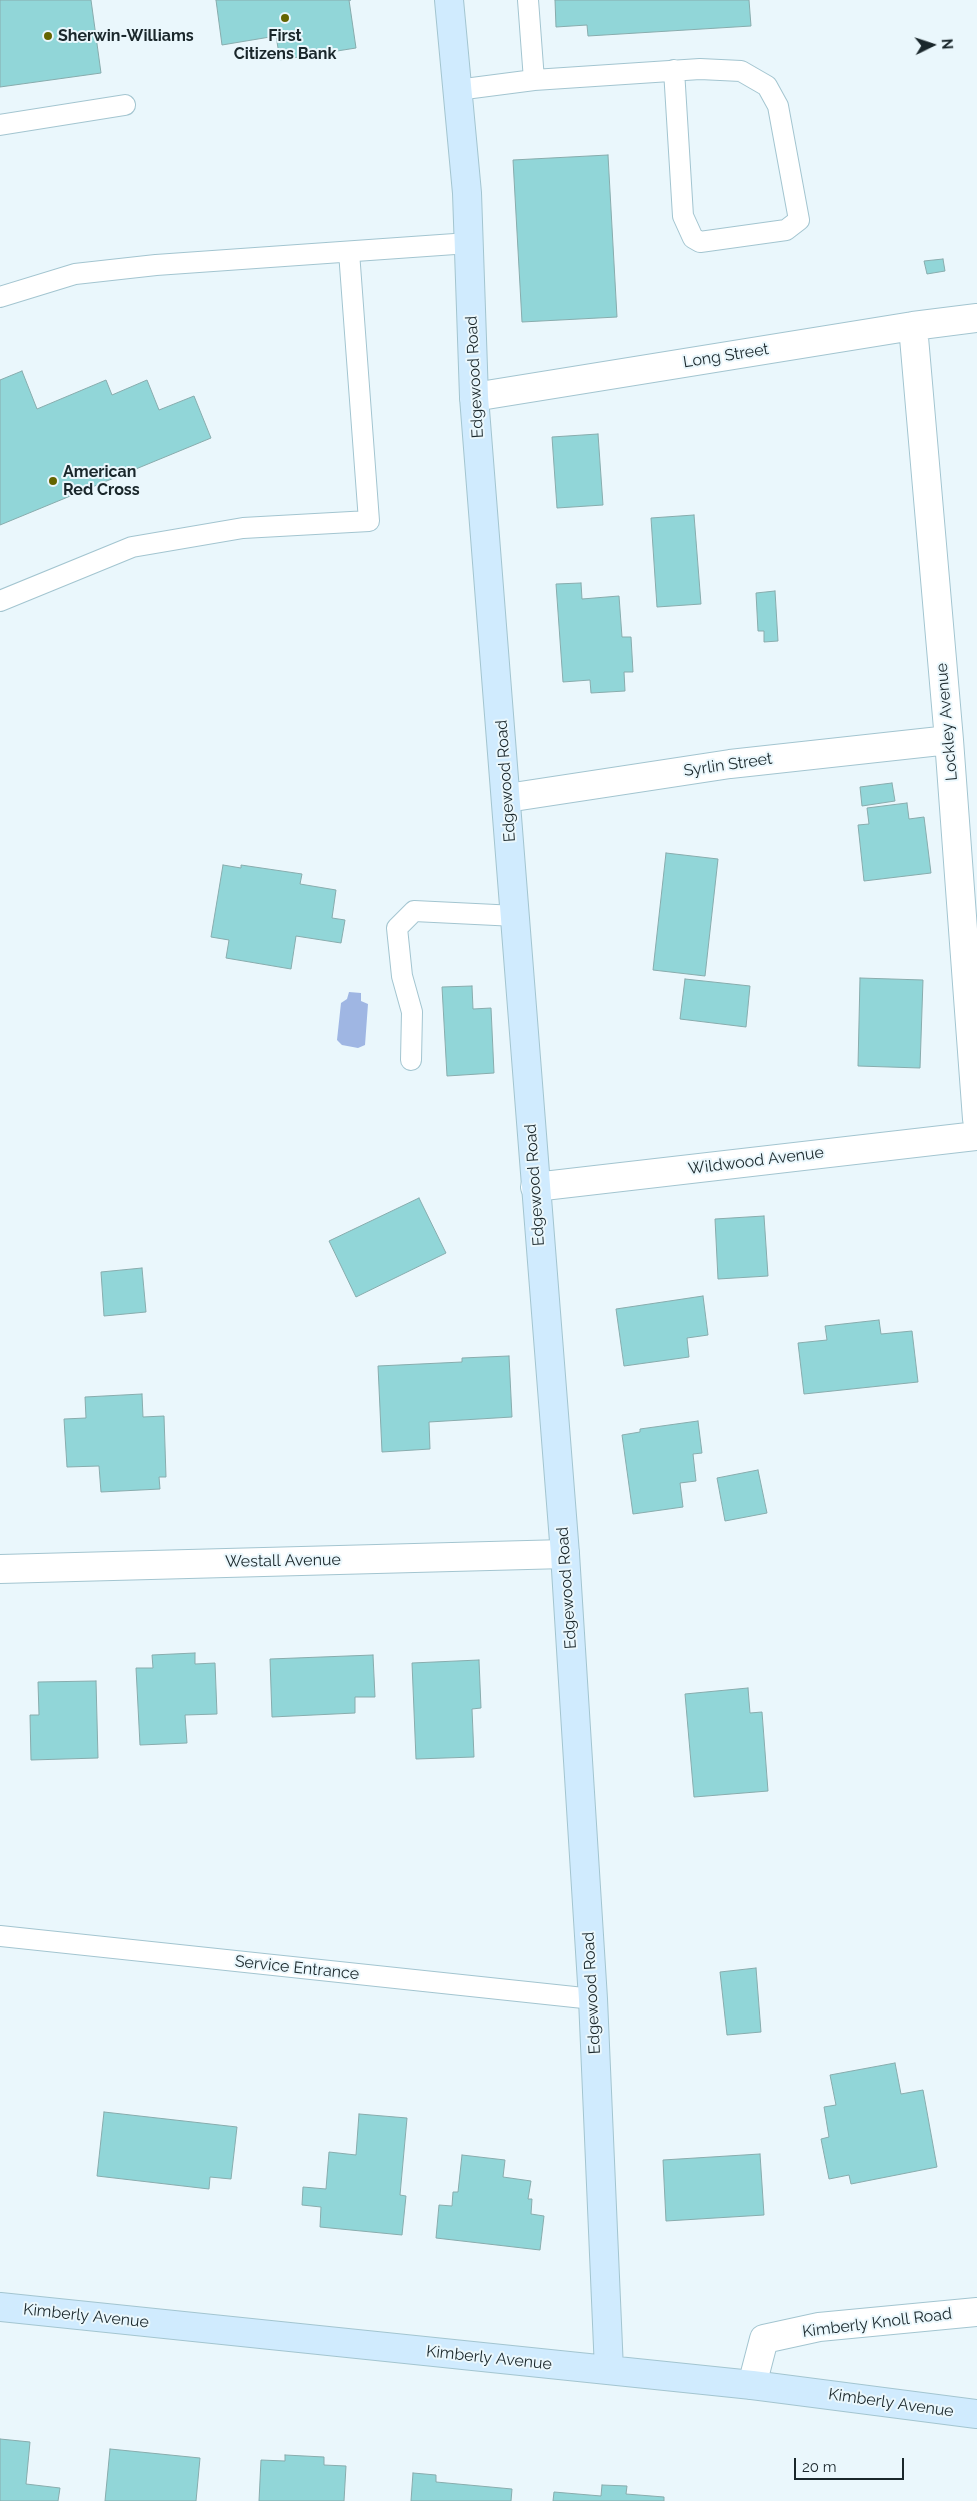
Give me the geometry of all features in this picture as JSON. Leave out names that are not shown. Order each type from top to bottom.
[{"type":"street","name":"Edgewood Road","points":[[449,0],[467,193],[474,397],[565,1554],[593,1999],[609,2370]]},
{"type":"street","name":"Long Street","points":[[474,397],[913,326],[977,318]]},
{"type":"street","name":"Lockley Avenue","points":[[913,326],[949,740],[977,1118]]},
{"type":"street","name":"Syrlin Street","points":[[507,798],[730,764],[949,740]]},
{"type":"street","name":"Wildwood Avenue","points":[[535,1187],[977,1136]]},
{"type":"street","name":"Westall Avenue","points":[[0,1569],[565,1554]]},
{"type":"street","name":"Kimberly Avenue","points":[[0,2307],[752,2385],[977,2414]]},
{"type":"street","name":"Kimberly Knoll Road","points":[[752,2385],[764,2339],[819,2327],[977,2312]]},
{"type":"lane","points":[[528,0],[534,80]]},
{"type":"lane","points":[[457,90],[534,80],[674,70],[741,71],[767,86],[778,106],[799,220],[786,230],[700,242],[693,238],[683,216],[674,70]]},
{"type":"lane","points":[[0,125],[125,105]]},
{"type":"lane","points":[[0,296],[75,274],[156,265],[469,243]]},
{"type":"lane","points":[[0,602],[132,546],[243,528],[369,521],[349,252]]},
{"type":"lane","points":[[411,1060],[412,1012],[402,976],[397,928],[414,912],[516,916]]},
{"type":"lane","name":"Service Entrance","points":[[0,1936],[593,1999]]},
{"type":"water","points":[[349,992],[361,993],[361,1001],[368,1004],[365,1045],[358,1048],[342,1045],[337,1040],[341,1003],[347,999]]},
{"type":"building","name":"Sherwin-Williams","points":[[0,0],[91,0],[101,73],[0,87]]},
{"type":"building","name":"First Citizens Bank","points":[[216,0],[349,0],[356,48],[280,60],[276,36],[222,45]]},
{"type":"building","points":[[555,0],[749,0],[751,26],[588,36],[587,25],[556,27]]},
{"type":"building","points":[[608,155],[617,317],[522,322],[513,160]]},
{"type":"building","points":[[943,259],[945,271],[927,274],[924,261]]},
{"type":"building","name":"American Red Cross","points":[[22,371],[37,409],[106,380],[112,395],[147,380],[159,410],[194,396],[211,438],[0,525],[0,380]]},
{"type":"building","points":[[598,434],[603,505],[557,508],[552,437]]},
{"type":"building","points":[[694,515],[701,604],[657,607],[651,518]]},
{"type":"building","points":[[581,583],[582,599],[619,596],[622,637],[631,637],[633,672],[624,672],[625,691],[591,693],[590,680],[563,682],[556,584]]},
{"type":"building","points":[[775,591],[778,641],[764,642],[764,631],[758,631],[756,593]]},
{"type":"building","points":[[892,783],[895,801],[862,806],[860,787]]},
{"type":"building","points":[[907,803],[909,819],[924,817],[931,873],[864,881],[858,825],[869,824],[867,808]]},
{"type":"building","points":[[666,853],[718,859],[705,976],[653,970]]},
{"type":"building","points":[[223,865],[241,868],[241,865],[302,874],[300,884],[336,890],[332,918],[345,920],[341,943],[296,936],[291,969],[226,958],[229,940],[211,937]]},
{"type":"building","points":[[860,978],[923,980],[920,1068],[858,1066]]},
{"type":"building","points":[[685,979],[750,986],[746,1027],[680,1019]]},
{"type":"building","points":[[472,986],[473,1009],[491,1008],[494,1073],[447,1076],[442,987]]},
{"type":"building","points":[[419,1198],[446,1253],[356,1297],[329,1241]]},
{"type":"building","points":[[764,1216],[768,1276],[718,1279],[715,1219]]},
{"type":"building","points":[[142,1268],[146,1312],[104,1316],[101,1272]]},
{"type":"building","points":[[703,1296],[708,1335],[687,1338],[689,1357],[624,1366],[616,1309]]},
{"type":"building","points":[[879,1320],[881,1334],[912,1331],[918,1382],[804,1394],[798,1343],[827,1340],[825,1326]]},
{"type":"building","points":[[509,1356],[512,1417],[429,1422],[430,1449],[382,1452],[378,1366],[462,1362],[462,1358]]},
{"type":"building","points":[[142,1394],[143,1417],[164,1416],[166,1477],[159,1477],[160,1489],[101,1492],[99,1466],[67,1467],[64,1419],[86,1418],[85,1397]]},
{"type":"building","points":[[698,1421],[702,1453],[693,1454],[696,1481],[680,1483],[683,1507],[633,1514],[622,1435],[640,1432],[640,1429]]},
{"type":"building","points":[[758,1470],[767,1513],[725,1521],[717,1478]]},
{"type":"building","points":[[195,1653],[195,1664],[215,1663],[217,1714],[185,1715],[187,1743],[140,1745],[136,1668],[153,1668],[152,1655]]},
{"type":"building","points":[[373,1655],[375,1697],[355,1697],[355,1713],[272,1717],[270,1659]]},
{"type":"building","points":[[479,1660],[481,1708],[472,1709],[474,1757],[416,1759],[412,1663]]},
{"type":"building","points":[[96,1681],[98,1758],[31,1760],[30,1715],[39,1715],[38,1682]]},
{"type":"building","points":[[748,1688],[750,1713],[762,1712],[768,1791],[694,1797],[685,1694]]},
{"type":"building","points":[[756,1968],[761,2032],[727,2035],[720,1972]]},
{"type":"building","points":[[895,2063],[901,2094],[923,2090],[937,2167],[851,2184],[849,2175],[829,2179],[821,2139],[829,2137],[824,2107],[836,2105],[830,2075]]},
{"type":"building","points":[[104,2112],[237,2127],[231,2179],[210,2177],[209,2189],[97,2176]]},
{"type":"building","points":[[359,2114],[407,2118],[400,2195],[406,2196],[402,2235],[320,2227],[321,2207],[302,2205],[303,2187],[326,2189],[329,2152],[356,2155]]},
{"type":"building","points":[[760,2154],[764,2215],[666,2221],[663,2160]]},
{"type":"building","points":[[462,2155],[505,2160],[503,2177],[531,2181],[528,2199],[532,2199],[531,2214],[544,2216],[540,2250],[436,2238],[439,2205],[452,2206],[453,2192],[458,2192]]},
{"type":"building","points":[[0,2439],[30,2442],[26,2484],[60,2488],[58,2501],[0,2501]]},
{"type":"building","points":[[110,2449],[200,2458],[196,2501],[105,2501]]},
{"type":"building","points":[[285,2455],[324,2457],[324,2465],[346,2466],[344,2501],[259,2501],[261,2460],[285,2461]]},
{"type":"building","points":[[413,2473],[436,2475],[436,2482],[512,2489],[511,2501],[411,2501]]},
{"type":"building","points":[[602,2485],[627,2486],[626,2494],[664,2497],[664,2501],[553,2501],[554,2492],[601,2496]]},
{"type":"place","name":"First Citizens Bank","points":[[285,18]]},
{"type":"place","name":"Sherwin-Williams","points":[[48,36]]},
{"type":"place","name":"American Red Cross","points":[[53,481]]}]
